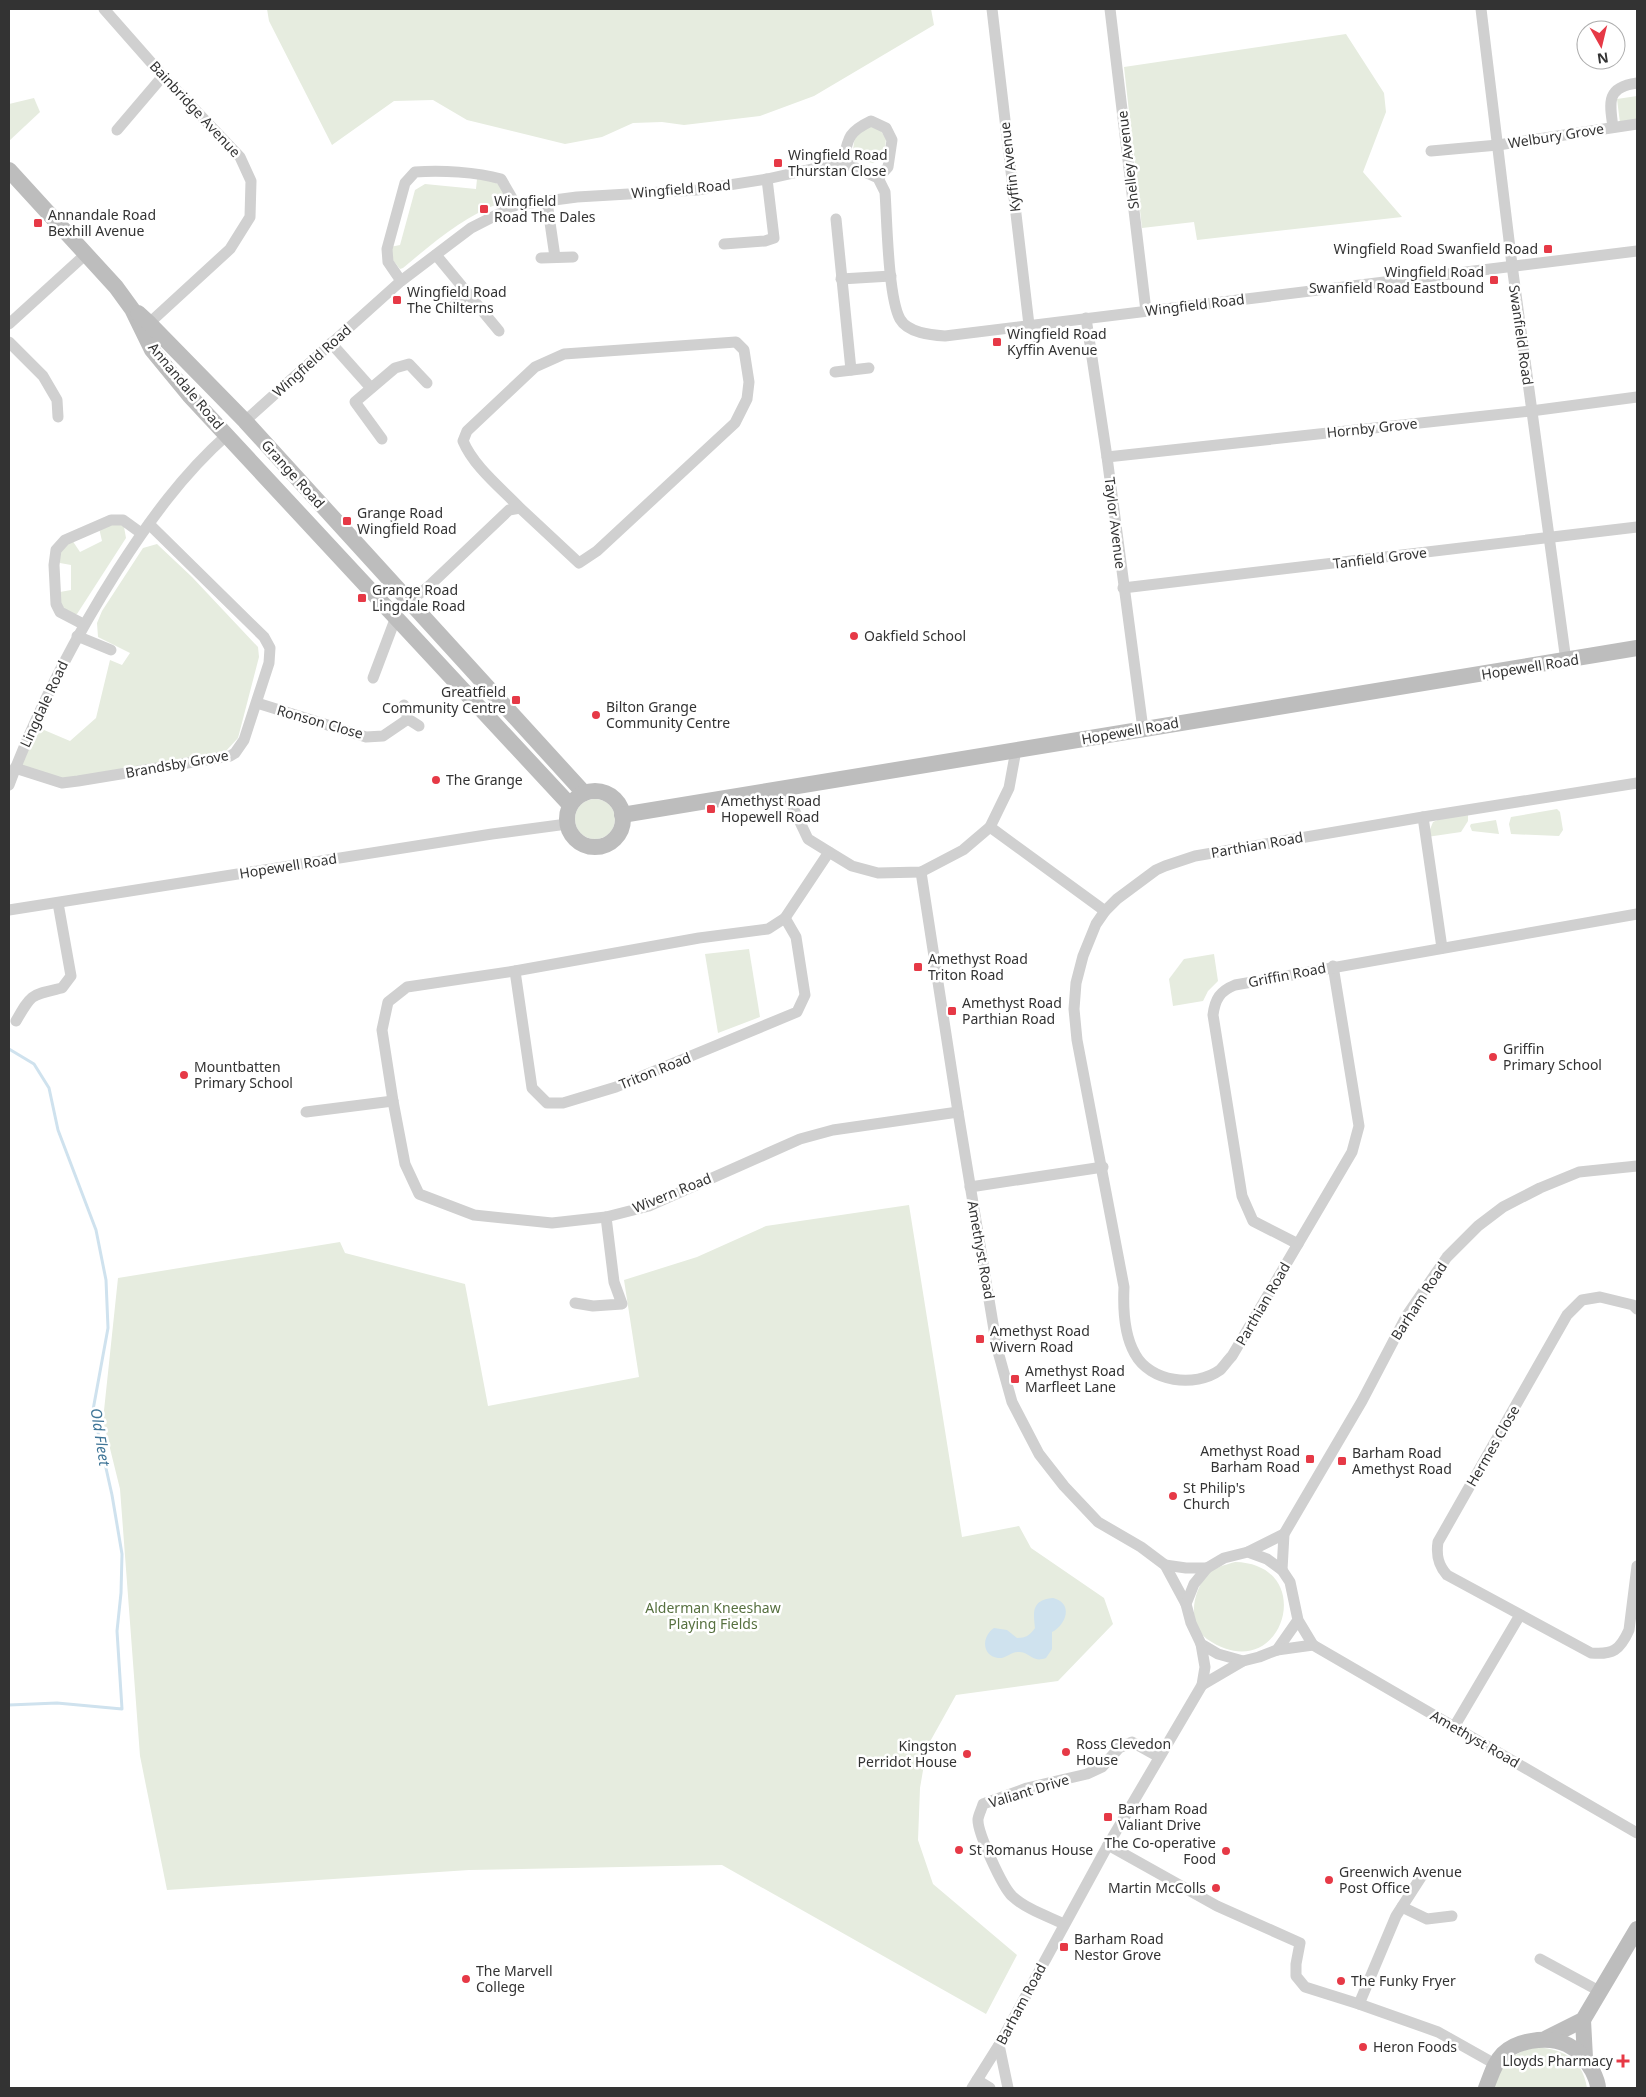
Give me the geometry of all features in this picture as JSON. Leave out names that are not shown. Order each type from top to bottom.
[{"type":"street","name":"Kyffin Avenue","points":[[992,9],[1029,325]]},
{"type":"street","name":"Shelley Avenue","points":[[1110,9],[1146,311]]},
{"type":"street","name":"Swanfield Road","points":[[1481,9],[1512,265],[1566,661]]},
{"type":"street","name":"Bainbridge Avenue","points":[[110,11],[163,76],[240,157],[251,181],[250,217],[230,249],[146,326]]},
{"type":"street","points":[[117,130],[163,76]]},
{"type":"street","name":"Welbury Grove","points":[[1613,127],[1610,105],[1615,91],[1622,85],[1637,83]]},
{"type":"street","points":[[871,121],[886,128],[892,140],[888,167],[878,178],[843,162],[847,140],[856,128],[871,121]]},
{"type":"street","name":"Welbury Grove","points":[[1431,151],[1498,145],[1637,124]]},
{"type":"street","name":"Wingfield Road","points":[[245,420],[401,281],[470,228],[516,205],[577,197],[697,190],[767,180],[843,162]]},
{"type":"street","name":"Annandale Road","points":[[9,170],[116,287],[146,326],[245,420]]},
{"type":"street","points":[[401,281],[388,262],[386,249],[405,183],[415,172],[430,170],[490,176],[501,179],[508,187],[516,205]]},
{"type":"street","name":"Wingfield Road","points":[[878,178],[885,192],[891,276],[894,298],[901,320],[920,333],[946,336],[1637,251]]},
{"type":"street","points":[[724,244],[765,241],[774,238],[767,180]]},
{"type":"street","points":[[547,202],[555,257]]},
{"type":"street","points":[[836,219],[851,370]]},
{"type":"street","points":[[9,324],[86,254]]},
{"type":"street","points":[[436,256],[499,331]]},
{"type":"street","points":[[541,258],[573,257]]},
{"type":"street","points":[[841,279],[891,276]]},
{"type":"street","points":[[454,306],[467,293]]},
{"type":"street","name":"Taylor Avenue","points":[[1086,318],[1107,457],[1143,729]]},
{"type":"street","name":"Annandale Road","points":[[146,326],[152,350],[189,395],[227,435]]},
{"type":"street","points":[[9,342],[43,376],[57,400],[58,417]]},
{"type":"street","points":[[736,342],[744,350],[749,382],[747,400],[734,423],[585,559],[579,563],[520,508],[483,470],[466,450],[463,441],[467,432],[535,367],[564,354],[736,342]]},
{"type":"street","points":[[331,343],[371,388]]},
{"type":"street","points":[[382,439],[355,402],[395,368],[409,364],[427,383]]},
{"type":"street","points":[[835,372],[869,368]]},
{"type":"street","name":"Hornby Grove","points":[[1107,457],[1532,411],[1637,397]]},
{"type":"street","name":"Grange Road","points":[[245,420],[584,793]]},
{"type":"street","name":"Grange Road","points":[[227,435],[570,805]]},
{"type":"street","name":"Lingdale Road","points":[[9,785],[62,664],[83,624],[141,534],[170,494],[200,460],[227,435]]},
{"type":"street","points":[[373,678],[396,617],[409,602],[429,586],[509,510],[520,508]]},
{"type":"street","points":[[83,624],[60,612],[56,604],[54,565],[56,550],[66,540],[111,520],[123,520],[141,534]]},
{"type":"street","name":"Brandsby Grove","points":[[15,768],[62,783],[230,756],[236,753],[244,740],[269,663],[270,648],[264,637],[149,524]]},
{"type":"street","name":"Tanfield Grove","points":[[1123,588],[1637,527]]},
{"type":"street","points":[[77,636],[111,650]]},
{"type":"street","name":"Hopewell Road","points":[[622,815],[1637,648]]},
{"type":"street","name":"Ronson Close","points":[[257,703],[366,737],[383,736],[408,719]]},
{"type":"street","points":[[404,705],[408,719],[419,726]]},
{"type":"street","points":[[787,787],[791,803],[808,839],[852,866],[878,874],[921,872],[963,850],[990,826],[1009,788],[1016,750]]},
{"type":"street","name":"Parthian Road","points":[[1333,966],[1359,1126],[1352,1152],[1234,1354],[1220,1370],[1197,1379],[1177,1380],[1159,1376],[1142,1364],[1135,1354],[1130,1340],[1124,1308],[1124,1287],[1078,1040],[1074,1008],[1078,970],[1096,924],[1105,911],[1117,899],[1156,870],[1195,856],[1424,816],[1637,783]]},
{"type":"street","points":[[592,791],[608,795],[615,800],[622,815],[620,832],[608,844],[599,847],[582,844],[575,839],[567,824],[567,814],[570,805],[584,793],[592,791]]},
{"type":"street","points":[[1424,816],[1442,948]]},
{"type":"street","name":"Hopewell Road","points":[[9,910],[482,835],[567,824]]},
{"type":"street","points":[[990,826],[1105,911]]},
{"type":"street","name":"Wivern Road","points":[[829,852],[785,918],[768,929],[699,938],[407,988],[388,1002],[382,1030],[392,1101],[404,1164],[419,1194],[474,1215],[552,1223],[606,1217],[649,1206],[800,1139],[833,1130],[958,1112]]},
{"type":"street","name":"Amethyst Road","points":[[921,872],[997,1348],[1012,1402],[1039,1454],[1064,1486],[1098,1522],[1165,1565],[1186,1604]]},
{"type":"street","points":[[16,1021],[29,998],[62,988],[71,976],[58,903]]},
{"type":"street","name":"Griffin Road","points":[[1298,1244],[1253,1221],[1242,1196],[1213,1015],[1214,1004],[1219,994],[1235,985],[1333,966],[1637,914]]},
{"type":"street","name":"Triton Road","points":[[515,971],[532,1088],[547,1103],[563,1103],[616,1087],[798,1012],[805,995],[796,937],[785,918]]},
{"type":"street","points":[[306,1112],[392,1101]]},
{"type":"street","name":"Barham Road","points":[[1282,1570],[1284,1534],[1362,1401],[1407,1315],[1448,1257],[1473,1230],[1503,1208],[1540,1188],[1579,1172],[1637,1166]]},
{"type":"street","points":[[970,1187],[1103,1167]]},
{"type":"street","points":[[575,1303],[593,1306],[622,1304],[614,1282],[606,1217]]},
{"type":"street","name":"Hermes Close","points":[[1637,1308],[1633,1305],[1600,1297],[1582,1300],[1567,1315],[1438,1542],[1437,1552],[1438,1561],[1448,1575],[1591,1653],[1612,1652],[1620,1646],[1629,1630],[1637,1566]]},
{"type":"street","points":[[1284,1534],[1248,1552],[1224,1558],[1207,1568],[1194,1584],[1186,1604],[1191,1623],[1201,1644],[1218,1654],[1243,1661],[1277,1650],[1313,1645]]},
{"type":"street","points":[[1248,1552],[1267,1559],[1282,1570],[1290,1582],[1298,1620],[1277,1650]]},
{"type":"street","name":"Amethyst Road","points":[[1165,1565],[1207,1568]]},
{"type":"street","points":[[1454,1727],[1520,1615]]},
{"type":"street","name":"Amethyst Road","points":[[1298,1620],[1313,1645],[1637,1833]]},
{"type":"street","name":"Barham Road","points":[[974,2084],[999,2045],[1108,1845],[1202,1685],[1205,1667],[1201,1644]]},
{"type":"street","name":"Barham Road","points":[[1202,1685],[1243,1661]]},
{"type":"street","name":"Valiant Drive","points":[[1064,1924],[1013,1897],[1003,1886],[996,1873],[978,1820],[983,1804],[1027,1788],[1087,1774],[1102,1768],[1118,1748],[1132,1742],[1159,1757]]},
{"type":"street","points":[[1108,1845],[1217,1906],[1300,1943],[1296,1976],[1305,1986],[1438,2032],[1494,2064]]},
{"type":"street","points":[[1359,2004],[1396,1916],[1422,1874]]},
{"type":"street","points":[[1402,1907],[1427,1919],[1452,1916]]},
{"type":"street","points":[[1599,2088],[1585,2058],[1584,2020],[1637,1929]]},
{"type":"street","points":[[1540,1959],[1601,1992]]},
{"type":"street","points":[[1486,2088],[1494,2064],[1504,2052],[1517,2044],[1547,2038],[1584,2020]]},
{"type":"street","points":[[1547,2038],[1568,2044],[1585,2058]]},
{"type":"street","points":[[999,2045],[1008,2088]]},
{"type":"street","points":[[974,2084],[990,2088]]},
{"type":"green space","points":[[267,9],[931,9],[934,25],[814,96],[760,116],[684,125],[662,122],[633,123],[602,137],[565,144],[467,120],[433,100],[394,101],[332,145],[269,21]]},
{"type":"green space","points":[[1346,34],[1384,93],[1386,112],[1363,172],[1402,217],[1197,240],[1194,222],[1142,228],[1124,67]]},
{"type":"green space","points":[[1637,96],[1637,120],[1620,123],[1617,99]]},
{"type":"green space","points":[[34,98],[40,112],[9,141],[9,104]]},
{"type":"green space","points":[[878,126],[886,139],[884,157],[873,163],[860,160],[853,150],[855,136],[862,128]]},
{"type":"green space","points":[[477,179],[488,180],[498,184],[504,191],[503,202],[462,222],[400,269],[392,259],[390,247],[400,245],[415,190],[425,184],[476,189]]},
{"type":"green space","points":[[111,524],[120,524],[124,527],[126,538],[77,614],[71,615],[60,604],[60,592],[71,590],[71,565],[60,563],[60,553],[72,540],[80,552],[102,541],[99,528]]},
{"type":"green space","points":[[157,544],[192,577],[258,647],[259,657],[238,738],[225,752],[62,780],[19,767],[37,727],[70,741],[96,718],[110,660],[122,665],[130,653],[98,637],[97,623],[102,611],[143,548]]},
{"type":"green space","points":[[599,799],[606,802],[612,808],[615,819],[614,827],[606,836],[599,839],[591,839],[584,836],[576,827],[575,815],[578,808],[587,800]]},
{"type":"green space","points":[[1557,809],[1560,812],[1563,830],[1559,836],[1511,834],[1509,824],[1511,817]]},
{"type":"green space","points":[[1468,815],[1468,821],[1461,832],[1427,837],[1433,822],[1440,819]]},
{"type":"green space","points":[[1496,820],[1499,834],[1472,831],[1470,826],[1471,824]]},
{"type":"green space","points":[[749,949],[760,1017],[718,1033],[705,954]]},
{"type":"green space","points":[[1214,954],[1218,981],[1208,991],[1203,1001],[1173,1006],[1169,979],[1184,959]]},
{"type":"green space","name":"Alderman Kneeshaw Playing Fields","points":[[909,1205],[962,1537],[1019,1526],[1031,1548],[1104,1598],[1113,1624],[1058,1681],[956,1695],[927,1747],[920,1788],[918,1840],[933,1884],[1017,1955],[986,2014],[722,1865],[469,1870],[167,1890],[140,1756],[120,1489],[103,1420],[118,1278],[340,1242],[345,1253],[465,1284],[488,1406],[639,1377],[624,1280],[697,1257],[766,1226]]},
{"type":"green space","points":[[1235,1562],[1262,1568],[1277,1582],[1284,1601],[1281,1621],[1271,1638],[1255,1649],[1233,1651],[1207,1639],[1196,1625],[1194,1607],[1198,1589],[1208,1574],[1220,1566]]},
{"type":"green space","points":[[1532,2047],[1552,2049],[1568,2056],[1580,2069],[1587,2088],[1494,2088],[1499,2073],[1507,2062]]},
{"type":"water","points":[[1053,1598],[1064,1604],[1066,1614],[1061,1624],[1052,1632],[1052,1649],[1046,1658],[1035,1659],[1020,1652],[998,1658],[989,1653],[985,1645],[990,1631],[994,1628],[1007,1630],[1017,1638],[1028,1636],[1035,1628],[1035,1607],[1041,1601]]},
{"type":"waterway","name":"Old Fleet","points":[[9,1049],[34,1064],[49,1088],[58,1130],[96,1230],[106,1280],[108,1328],[93,1410],[112,1495],[122,1554],[121,1593],[117,1631],[122,1709],[57,1703],[9,1705]]},
{"type":"place","name":"Wingfield Road Thurstan Close","points":[[778,163]]},
{"type":"place","name":"Wingfield Road The Dales","points":[[484,209]]},
{"type":"place","name":"Annandale Road Bexhill Avenue","points":[[38,223]]},
{"type":"place","name":"Wingfield Road Swanfield Road","points":[[1548,249]]},
{"type":"place","name":"Wingfield Road Swanfield Road Eastbound","points":[[1494,280]]},
{"type":"place","name":"Wingfield Road The Chilterns","points":[[397,300]]},
{"type":"place","name":"Wingfield Road Kyffin Avenue","points":[[997,342]]},
{"type":"place","name":"Grange Road Wingfield Road","points":[[347,521]]},
{"type":"place","name":"Grange Road Lingdale Road","points":[[362,598]]},
{"type":"place","name":"Oakfield School","points":[[854,636]]},
{"type":"place","name":"Greatfield Community Centre","points":[[516,700]]},
{"type":"place","name":"Bilton Grange Community Centre","points":[[596,715]]},
{"type":"place","name":"The Grange","points":[[436,780]]},
{"type":"place","name":"Amethyst Road Hopewell Road","points":[[711,809]]},
{"type":"place","name":"Amethyst Road Triton Road","points":[[918,967]]},
{"type":"place","name":"Amethyst Road Parthian Road","points":[[952,1011]]},
{"type":"place","name":"Griffin Primary School","points":[[1493,1057]]},
{"type":"place","name":"Mountbatten Primary School","points":[[184,1075]]},
{"type":"place","name":"Amethyst Road Wivern Road","points":[[980,1339]]},
{"type":"place","name":"Amethyst Road Marfleet Lane","points":[[1015,1379]]},
{"type":"place","name":"Amethyst Road Barham Road","points":[[1310,1459]]},
{"type":"place","name":"Barham Road Amethyst Road","points":[[1342,1461]]},
{"type":"place","name":"St Philip's Church","points":[[1173,1496]]},
{"type":"place","name":"Ross Clevedon House","points":[[1066,1752]]},
{"type":"place","name":"Kingston Perridot House","points":[[967,1754]]},
{"type":"place","name":"Barham Road Valiant Drive","points":[[1108,1817]]},
{"type":"place","name":"St Romanus House","points":[[959,1850]]},
{"type":"place","name":"The Co-operative Food","points":[[1226,1851]]},
{"type":"place","name":"Greenwich Avenue Post Office","points":[[1329,1880]]},
{"type":"place","name":"Martin McColls","points":[[1216,1888]]},
{"type":"place","name":"Barham Road Nestor Grove","points":[[1064,1947]]},
{"type":"place","name":"The Marvell College","points":[[466,1979]]},
{"type":"place","name":"The Funky Fryer","points":[[1341,1981]]},
{"type":"place","name":"Heron Foods","points":[[1363,2047]]},
{"type":"place","name":"Lloyds Pharmacy","points":[[1623,2061]]}]
